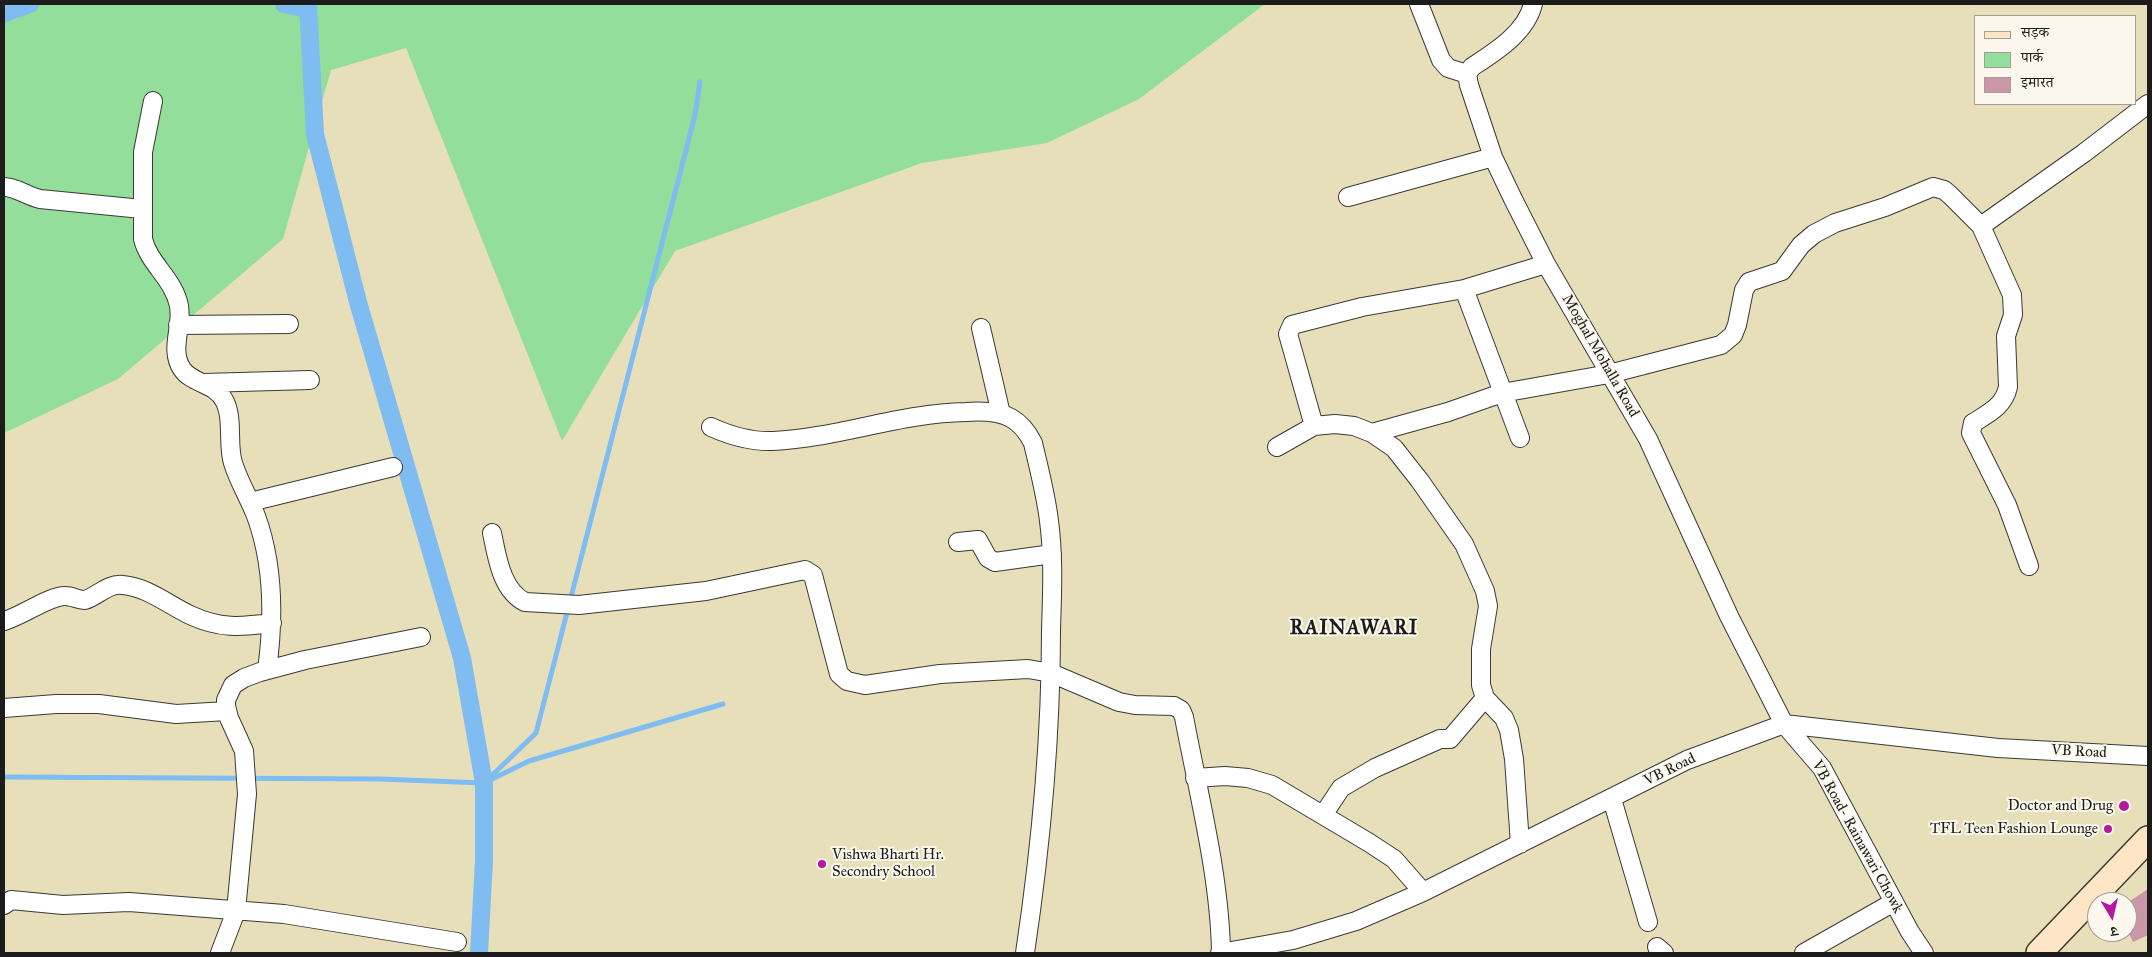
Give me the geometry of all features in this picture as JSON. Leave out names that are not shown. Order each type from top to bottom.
[{"type":"main road","points":[[2039,953],[2148,839]]},
{"type":"street","points":[[1419,4],[1441,60],[1448,68],[1468,74],[1472,67],[1516,35],[1531,11],[1533,4]]},
{"type":"street","name":"Moghal Mohalla Road","points":[[1468,74],[1469,85],[1493,157],[1546,264],[1648,439],[1729,616],[1784,724]]},
{"type":"street","points":[[153,101],[143,152],[142,209],[145,249],[164,274],[177,298],[180,314],[176,338],[178,362],[185,373],[216,390],[227,405],[233,463],[261,532],[266,556],[272,597],[272,623],[267,670]]},
{"type":"street","points":[[1981,226],[2084,153],[2148,104]]},
{"type":"street","points":[[1348,197],[1493,157]]},
{"type":"street","points":[[4,187],[9,187],[40,199],[142,209]]},
{"type":"street","points":[[1372,433],[1448,412],[1502,393],[1609,374],[1721,346],[1732,335],[1737,325],[1746,285],[1782,271],[1801,245],[1814,234],[1835,223],[1885,207],[1933,187],[1944,190],[1981,226],[2012,295],[2013,315],[2006,336],[2007,395],[2000,406],[1974,423],[1971,433],[2007,505],[2029,566]]},
{"type":"street","points":[[1314,426],[1288,334],[1292,325],[1362,307],[1464,289],[1546,264]]},
{"type":"street","points":[[1464,289],[1520,438]]},
{"type":"street","points":[[178,325],[289,324]]},
{"type":"street","points":[[981,328],[995,395],[1001,414]]},
{"type":"street","points":[[203,383],[310,380]]},
{"type":"street","points":[[710,427],[746,440],[773,441],[807,438],[901,418],[941,412],[974,411],[1001,414],[1012,418],[1024,428],[1034,443],[1049,520],[1052,554],[1051,673],[1046,772],[1036,881],[1025,953]]},
{"type":"street","points":[[1277,447],[1314,426],[1335,424],[1354,426],[1372,433],[1394,448],[1420,481],[1464,544],[1480,578],[1488,606],[1481,657],[1481,685],[1485,698],[1504,718],[1509,730],[1514,759],[1520,844]]},
{"type":"street","points":[[250,502],[393,467]]},
{"type":"street","points":[[492,533],[498,561],[508,585],[520,599],[539,604],[579,604],[706,592],[805,570],[813,575],[839,674],[847,681],[865,684],[993,670],[1028,669],[1051,673],[1120,702],[1135,705],[1174,706],[1181,710],[1184,717],[1221,926],[1220,953]]},
{"type":"street","points":[[958,542],[978,540],[988,558],[995,562],[1052,554]]},
{"type":"street","points":[[4,621],[17,617],[59,597],[67,596],[85,600],[106,588],[123,585],[138,589],[190,615],[209,622],[234,627],[272,623]]},
{"type":"street","points":[[220,953],[236,911],[247,794],[246,759],[242,744],[227,711],[226,700],[233,685],[244,678],[267,670],[305,660],[421,637]]},
{"type":"street","points":[[1323,815],[1341,788],[1374,768],[1440,739],[1450,739],[1485,698]]},
{"type":"street","points":[[4,708],[56,704],[99,704],[176,714],[227,711]]},
{"type":"street","name":"VB Road","points":[[1220,953],[1293,940],[1356,922],[1423,892],[1687,760],[1784,724],[1998,748],[2148,756]]},
{"type":"street","name":"VB Road- Rainawari Chowk","points":[[1784,724],[1822,768],[1894,902],[1924,953]]},
{"type":"street","points":[[1195,778],[1225,776],[1248,778],[1272,785],[1394,859],[1423,892]]},
{"type":"street","points":[[1612,799],[1648,922]]},
{"type":"street","points":[[6,901],[63,905],[129,902],[316,918],[457,942]]},
{"type":"street","points":[[1804,953],[1894,902]]},
{"type":"green space","points":[[4,4],[1265,4],[1139,99],[1047,143],[922,163],[675,251],[562,441],[406,48],[331,70],[283,239],[118,379],[4,433]]},
{"type":"building","points":[[2148,889],[2148,935],[2137,940],[2137,896]]},
{"type":"waterway","points":[[4,13],[30,4]]},
{"type":"waterway","points":[[284,4],[308,9]]},
{"type":"waterway","points":[[308,4],[315,134],[358,302],[462,658],[484,783],[484,861],[479,953]]},
{"type":"waterway","points":[[484,783],[536,733],[695,115],[700,82]]},
{"type":"waterway","points":[[4,777],[380,779],[484,783],[529,761],[723,704]]},
{"type":"place","name":"Doctor and Drug","points":[[2124,806]]},
{"type":"place","name":"TFL Teen Fashion Lounge","points":[[2108,829]]},
{"type":"place","name":"Vishwa Bharti Hr. Secondry School","points":[[822,864]]},
{"type":"district","name":"RAINAWARI","points":[[1354,629]]}]
